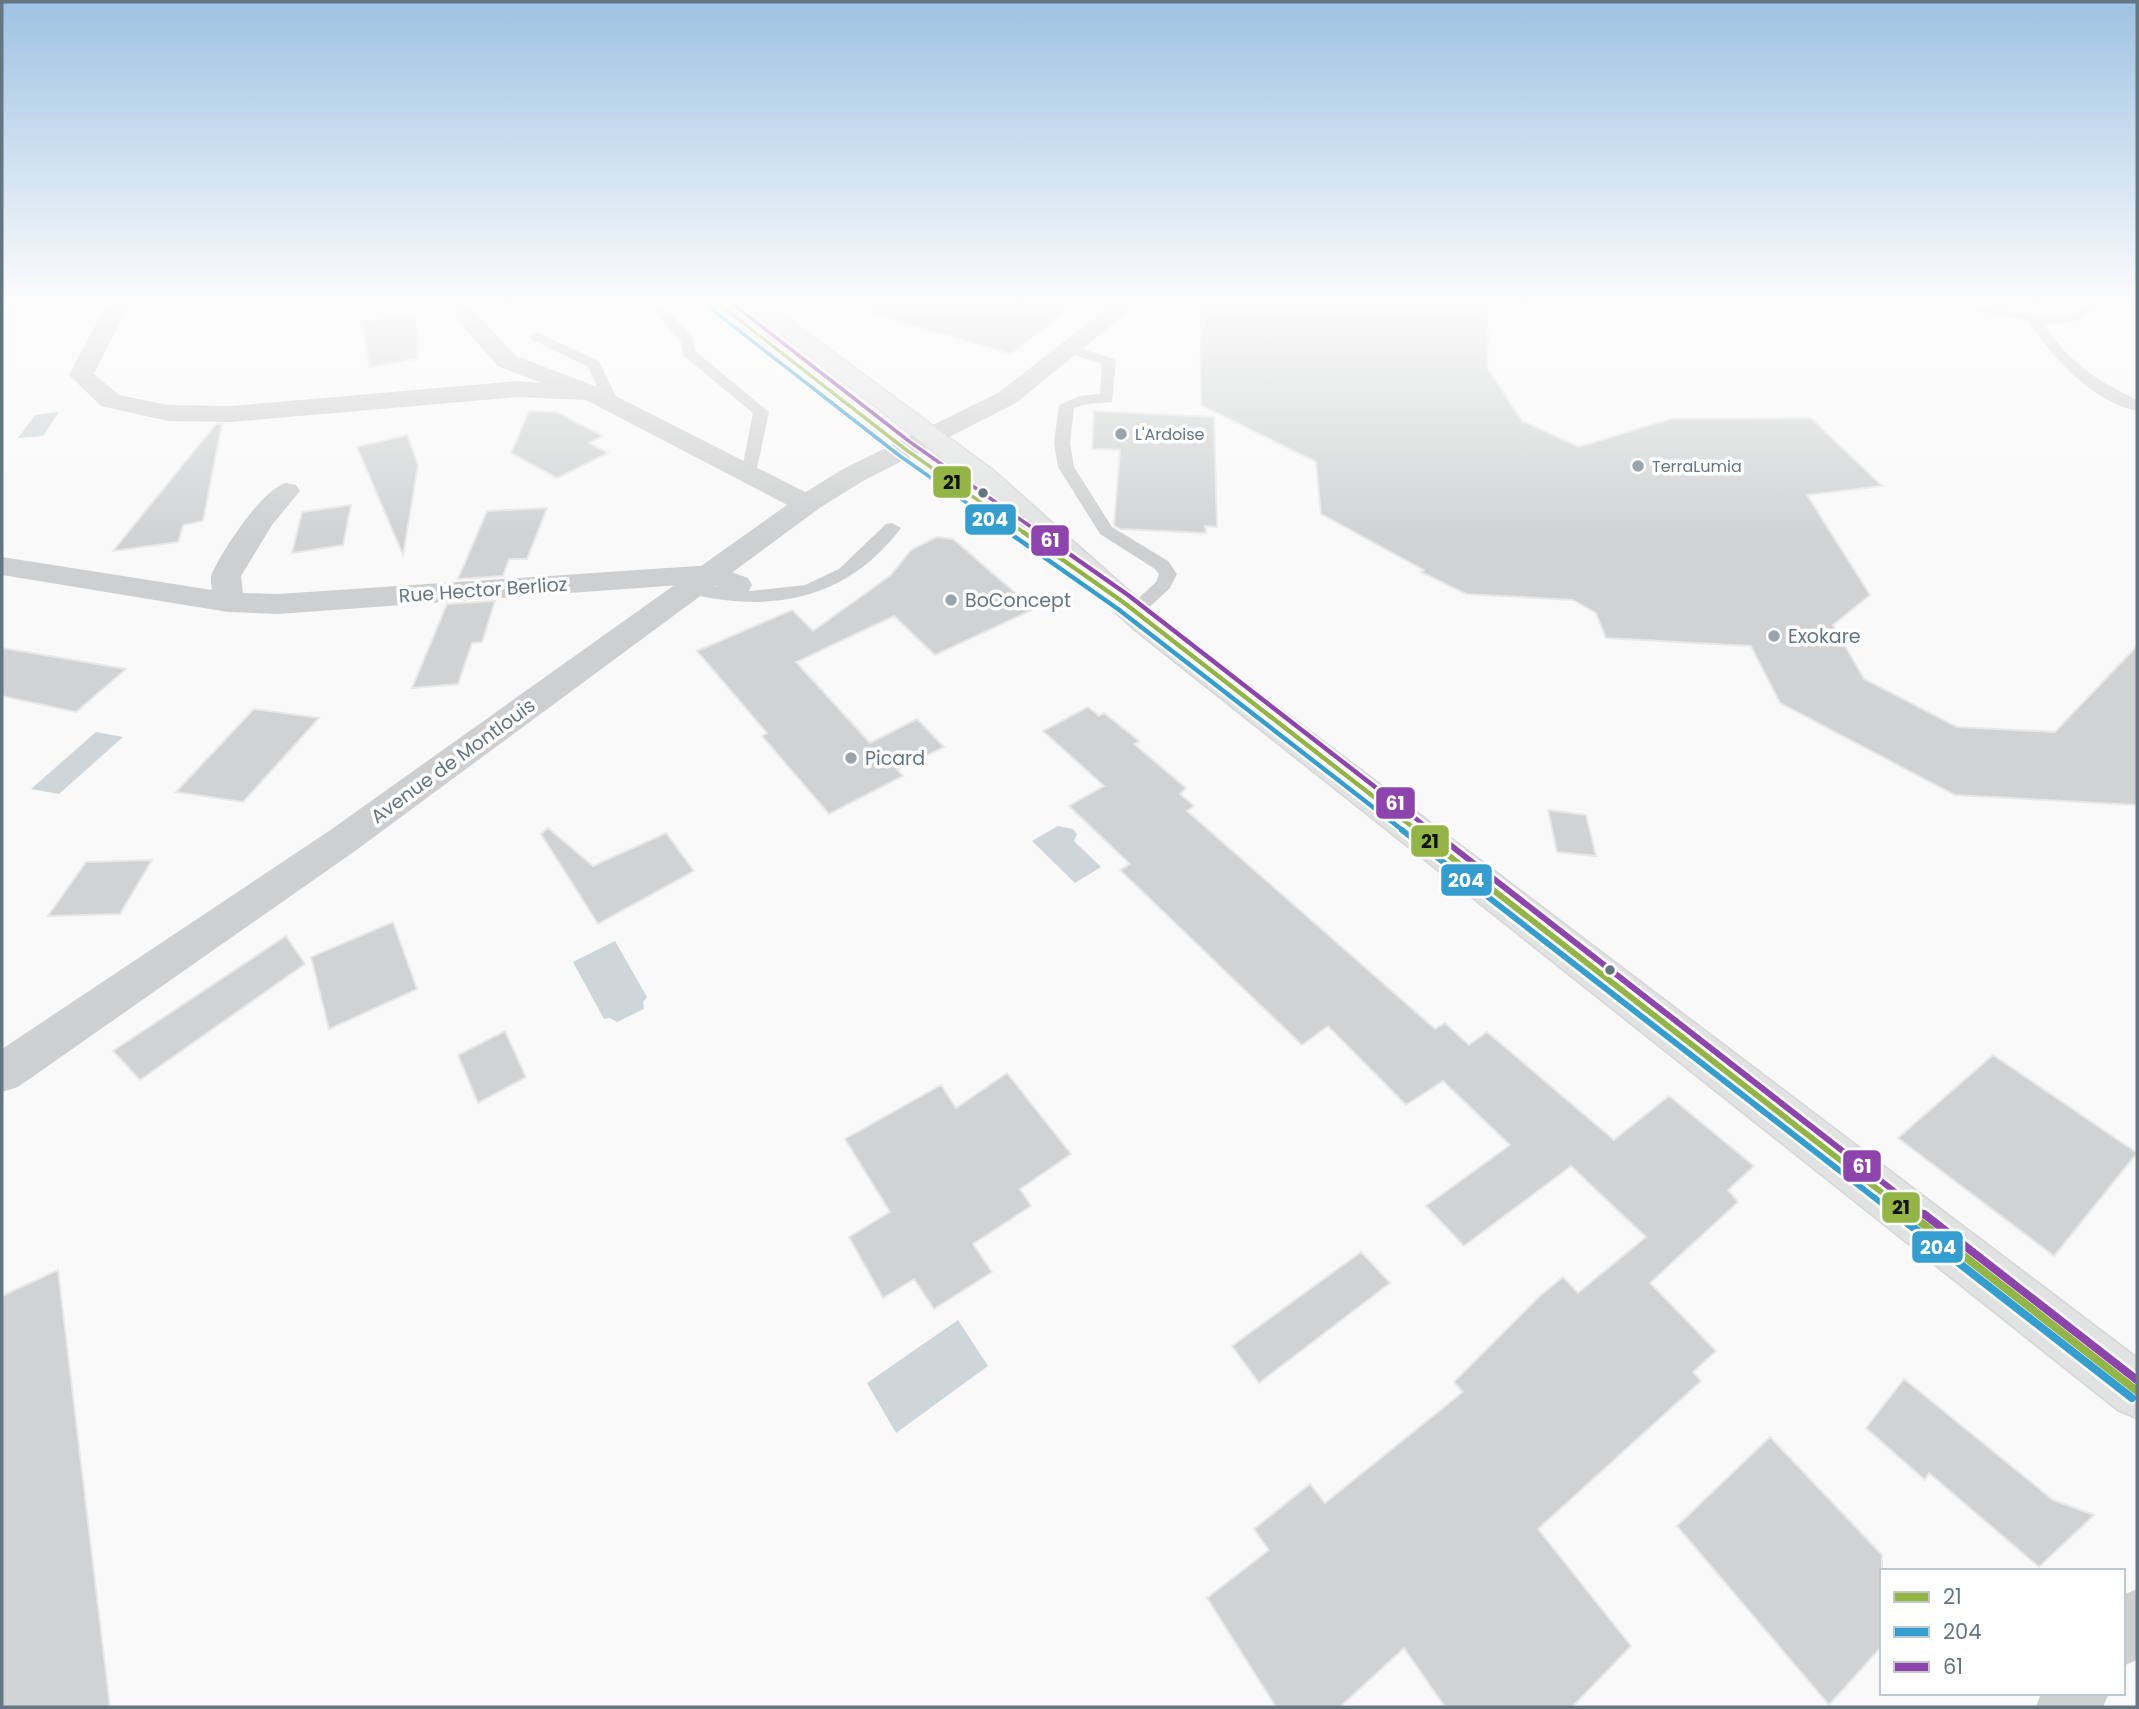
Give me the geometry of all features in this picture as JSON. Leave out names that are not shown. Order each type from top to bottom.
[{"type":"main road","points":[[817,381],[873,425],[917,443],[985,477],[1128,607]]},
{"type":"main road","points":[[857,381],[900,414],[917,443],[959,488],[1128,607],[2137,1391]]},
{"type":"street","points":[[87,381],[110,401],[169,413],[232,414],[518,389],[601,398]]},
{"type":"street","points":[[557,381],[601,398],[807,504]]},
{"type":"street","name":"Avenue de Montlouis","points":[[2,1073],[714,583],[807,504],[843,481],[1007,398],[1029,381]]},
{"type":"street","points":[[228,602],[226,576],[260,521],[286,491]]},
{"type":"street","name":"Rue Hector Berlioz","points":[[2,566],[228,602],[278,604],[714,583]]},
{"type":"street","points":[[2125,1634],[2137,1619]]},
{"type":"lane","points":[[597,381],[601,398]]},
{"type":"lane","points":[[723,381],[761,412],[748,474]]},
{"type":"lane","points":[[1108,381],[1107,399],[1085,399],[1067,405],[1062,443],[1066,467],[1106,530],[1161,565],[1168,575],[1164,584],[1128,607]]},
{"type":"lane","points":[[2088,381],[2137,406]]},
{"type":"lane","points":[[714,583],[720,597],[791,594],[845,573],[892,528]]},
{"type":"shaded area","points":[[59,412],[43,436],[18,438],[35,415]]},
{"type":"shaded area","points":[[96,732],[123,737],[59,794],[31,789]]},
{"type":"shaded area","points":[[1058,826],[1073,829],[1077,834],[1074,841],[1101,867],[1075,883],[1032,841]]},
{"type":"shaded area","points":[[615,941],[647,997],[643,1002],[644,1009],[617,1022],[610,1018],[604,1019],[573,962]]},
{"type":"shaded area","points":[[958,1320],[988,1366],[896,1433],[867,1383]]},
{"type":"building","points":[[1201,381],[1496,381],[1522,421],[1579,447],[1670,419],[1811,418],[1882,486],[1807,495],[1870,595],[1833,625],[1864,679],[1957,727],[2055,732],[2137,646],[2137,805],[1955,795],[1780,703],[1751,646],[1606,638],[1596,613],[1573,600],[1466,594],[1421,572],[1424,570],[1321,514],[1316,462],[1201,405]]},
{"type":"building","points":[[529,411],[556,412],[603,436],[589,443],[608,453],[557,478],[511,453]]},
{"type":"building","points":[[1094,411],[1214,417],[1217,527],[1205,526],[1206,533],[1120,529],[1114,525],[1120,450],[1092,449]]},
{"type":"building","points":[[216,424],[222,424],[203,521],[183,525],[178,542],[113,551]]},
{"type":"building","points":[[407,435],[418,465],[403,555],[357,447]]},
{"type":"building","points":[[351,505],[343,545],[292,553],[302,512]]},
{"type":"building","points":[[547,508],[527,559],[509,559],[503,576],[458,579],[487,511]]},
{"type":"building","points":[[937,537],[953,539],[1034,609],[935,655],[894,616],[796,662],[870,743],[917,719],[944,747],[897,770],[903,776],[829,814],[762,736],[767,733],[697,651],[792,610],[813,631],[891,575],[911,550]]},
{"type":"building","points":[[495,601],[482,642],[472,643],[458,684],[412,688],[447,604]]},
{"type":"building","points":[[2,648],[126,669],[76,712],[2,696]]},
{"type":"building","points":[[1088,707],[1099,716],[1104,713],[1139,741],[1134,744],[1186,788],[1180,794],[1194,806],[1187,811],[1435,1029],[1445,1023],[1469,1045],[1487,1032],[1614,1140],[1669,1096],[1754,1166],[1728,1190],[1738,1202],[1650,1283],[1716,1351],[1693,1372],[1701,1381],[1538,1529],[1631,1646],[1572,1707],[1445,1707],[1404,1648],[1340,1707],[1276,1707],[1207,1598],[1269,1550],[1254,1529],[1310,1484],[1325,1503],[1463,1392],[1454,1382],[1541,1295],[1563,1277],[1578,1293],[1646,1237],[1571,1166],[1464,1246],[1426,1206],[1510,1145],[1443,1081],[1406,1105],[1328,1026],[1302,1045],[1120,870],[1130,864],[1069,806],[1104,786],[1043,731]]},
{"type":"building","points":[[254,709],[319,718],[243,802],[176,792]]},
{"type":"building","points":[[1548,810],[1586,815],[1596,856],[1557,852]]},
{"type":"building","points":[[548,828],[593,866],[666,833],[694,871],[598,924],[541,834]]},
{"type":"building","points":[[152,860],[120,914],[48,916],[86,862]]},
{"type":"building","points":[[393,922],[417,989],[329,1029],[311,957]]},
{"type":"building","points":[[286,936],[305,964],[140,1080],[113,1051]]},
{"type":"building","points":[[505,1031],[526,1077],[478,1103],[458,1055]]},
{"type":"building","points":[[1993,1055],[2137,1153],[2054,1256],[1898,1138]]},
{"type":"building","points":[[1007,1073],[1071,1154],[1020,1189],[1031,1206],[973,1244],[992,1272],[934,1309],[914,1279],[883,1298],[849,1237],[890,1212],[845,1139],[941,1085],[956,1108]]},
{"type":"building","points":[[1361,1252],[1390,1283],[1259,1383],[1232,1346]]},
{"type":"building","points":[[58,1270],[110,1707],[2,1707],[2,1296]]},
{"type":"building","points":[[1904,1379],[2053,1500],[2094,1515],[2039,1567],[1929,1473],[1925,1480],[1866,1428]]},
{"type":"building","points":[[1770,1437],[1882,1555],[1880,1648],[1829,1705],[1677,1526]]},
{"type":"transit line","name":"204","points":[[803,381],[900,456],[1118,609],[2132,1398]]},
{"type":"transit line","name":"21","points":[[817,381],[905,449],[1123,602],[2137,1391]]},
{"type":"transit line","name":"61","points":[[831,381],[910,442],[1128,595],[2137,1380]]},
{"type":"place","name":"L'Ardoise","points":[[1121,434]]},
{"type":"place","name":"TerraLumia","points":[[1638,466]]},
{"type":"place","name":"BoConcept","points":[[951,600]]},
{"type":"place","name":"Exokare","points":[[1774,636]]},
{"type":"place","name":"Picard","points":[[851,758]]}]
